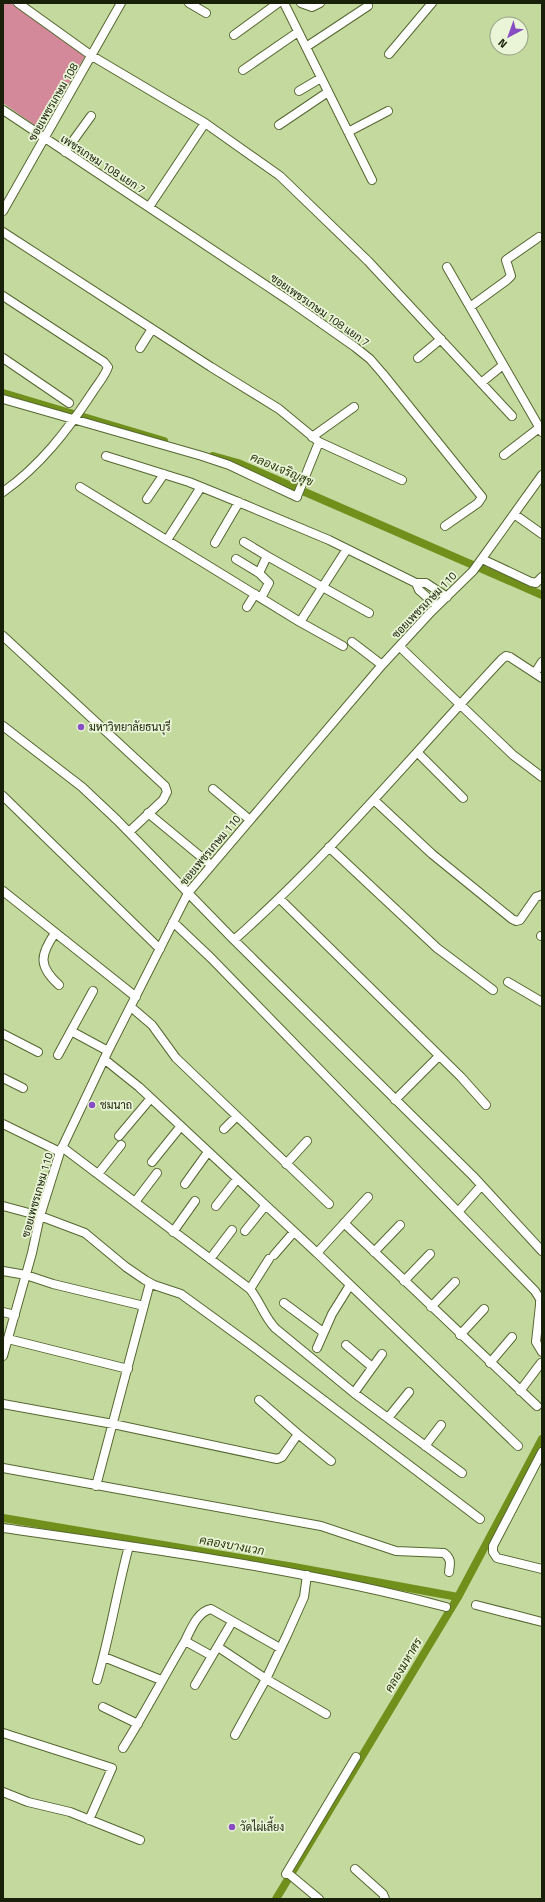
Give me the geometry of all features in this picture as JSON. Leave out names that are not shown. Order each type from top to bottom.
[{"type":"street","points":[[18,3],[92,56],[205,123],[280,176],[368,262],[512,416]]},
{"type":"street","name":"ซอยเพชรเกษม 108","points":[[3,211],[121,3]]},
{"type":"street","points":[[189,3],[206,13]]},
{"type":"street","points":[[234,35],[278,3]]},
{"type":"street","points":[[284,3],[372,180]]},
{"type":"street","points":[[301,3],[312,7],[320,3]]},
{"type":"street","points":[[389,54],[432,3]]},
{"type":"street","points":[[306,47],[368,6]]},
{"type":"street","points":[[243,70],[298,32]]},
{"type":"street","points":[[299,91],[321,78]]},
{"type":"street","points":[[279,125],[328,92]]},
{"type":"street","name":"เพชรเกษม 108 แยก 7","points":[[3,110],[149,207]]},
{"type":"street","points":[[348,132],[388,111]]},
{"type":"street","points":[[65,152],[91,116]]},
{"type":"street","points":[[149,207],[205,123]]},
{"type":"street","name":"ซอยเพชรเกษม 108 แยก 7","points":[[149,207],[288,300],[370,359],[482,497],[478,503],[445,526]]},
{"type":"street","points":[[3,232],[279,410],[319,442],[402,480]]},
{"type":"street","points":[[470,307],[511,276],[506,260],[540,236]]},
{"type":"street","points":[[448,267],[540,430],[504,455]]},
{"type":"street","points":[[3,296],[107,364],[107,371],[75,417],[40,462],[3,492]]},
{"type":"street","points":[[140,348],[152,329]]},
{"type":"street","points":[[418,358],[441,339]]},
{"type":"street","points":[[3,358],[69,403]]},
{"type":"street","points":[[481,382],[503,365]]},
{"type":"street","points":[[3,400],[75,417],[202,456],[229,465],[298,495],[319,442]]},
{"type":"street","points":[[312,437],[354,407]]},
{"type":"street","points":[[106,456],[164,474],[239,502],[347,549],[416,583],[426,583],[446,597]]},
{"type":"street","points":[[147,499],[164,474]]},
{"type":"street","name":"ซอยเพชรเกษม 110","points":[[3,1356],[26,1275],[40,1216],[61,1149],[104,1059],[188,893],[382,665],[437,606],[473,571],[542,475]]},
{"type":"street","points":[[80,487],[300,622],[343,646]]},
{"type":"street","points":[[167,540],[201,487]]},
{"type":"street","points":[[215,543],[239,502]]},
{"type":"street","points":[[514,514],[542,534]]},
{"type":"street","points":[[244,542],[323,588],[369,612]]},
{"type":"street","points":[[300,622],[347,549]]},
{"type":"street","points":[[259,573],[267,556]]},
{"type":"street","points":[[236,559],[259,573],[269,583],[247,607]]},
{"type":"street","points":[[481,560],[531,582],[536,583],[542,577]]},
{"type":"street","points":[[416,583],[419,590],[437,606]]},
{"type":"street","points":[[3,636],[165,786],[167,792],[163,800],[129,832]]},
{"type":"street","points":[[352,642],[382,665]]},
{"type":"street","points":[[400,647],[513,755],[542,777]]},
{"type":"street","points":[[234,940],[280,899],[418,753],[460,704],[506,656],[510,657],[542,678]]},
{"type":"street","points":[[535,673],[542,662]]},
{"type":"street","points":[[3,726],[82,787],[129,832],[234,940],[481,1186],[542,1252]]},
{"type":"street","points":[[418,753],[463,798]]},
{"type":"street","points":[[213,789],[250,820]]},
{"type":"street","points":[[3,796],[160,949]]},
{"type":"street","points":[[374,800],[432,854],[512,919],[516,921],[520,920],[536,897],[542,895]]},
{"type":"street","points":[[148,814],[211,865]]},
{"type":"street","points":[[329,847],[437,948],[492,990]]},
{"type":"street","points":[[3,891],[55,934],[136,997]]},
{"type":"street","points":[[280,899],[439,1056],[486,1105]]},
{"type":"street","points":[[173,922],[211,958],[535,1291],[540,1299],[536,1342],[542,1352]]},
{"type":"street","points":[[55,934],[44,951],[42,960],[51,978],[59,985]]},
{"type":"street","points":[[508,982],[542,1002]]},
{"type":"street","points":[[58,1055],[93,991]]},
{"type":"street","points":[[131,1007],[152,1025],[176,1058],[329,1204]]},
{"type":"street","points":[[71,1031],[108,1051]]},
{"type":"street","points":[[3,1034],[38,1052]]},
{"type":"street","points":[[395,1100],[439,1056]]},
{"type":"street","points":[[104,1059],[151,1098],[181,1126],[293,1233],[350,1284],[518,1446]]},
{"type":"street","points":[[3,1078],[23,1088]]},
{"type":"street","points":[[119,1136],[151,1098]]},
{"type":"street","points":[[224,1130],[237,1116]]},
{"type":"street","points":[[3,1124],[61,1149],[98,1174],[210,1259],[250,1290],[261,1304],[266,1319],[275,1328],[354,1393],[462,1473]]},
{"type":"street","points":[[152,1162],[181,1126]]},
{"type":"street","points":[[286,1164],[307,1141]]},
{"type":"street","points":[[98,1174],[121,1145]]},
{"type":"street","points":[[185,1184],[208,1152]]},
{"type":"street","points":[[135,1202],[157,1173]]},
{"type":"street","points":[[216,1206],[237,1180]]},
{"type":"street","points":[[458,1212],[481,1186]]},
{"type":"street","points":[[316,1253],[368,1197]]},
{"type":"street","points":[[173,1232],[194,1201]]},
{"type":"street","points":[[3,1206],[40,1216],[85,1233],[126,1267],[150,1283],[181,1294],[190,1299],[480,1519]]},
{"type":"street","points":[[245,1231],[265,1206]]},
{"type":"street","points":[[344,1223],[460,1335],[537,1406]]},
{"type":"street","points":[[374,1252],[400,1225]]},
{"type":"street","points":[[210,1259],[232,1230]]},
{"type":"street","points":[[250,1290],[271,1257],[293,1233]]},
{"type":"street","points":[[404,1281],[430,1254]]},
{"type":"street","points":[[3,1271],[26,1275],[53,1284],[144,1306]]},
{"type":"street","points":[[431,1307],[455,1282]]},
{"type":"street","points":[[96,1486],[150,1283]]},
{"type":"street","points":[[317,1348],[332,1314],[350,1284]]},
{"type":"street","points":[[284,1303],[324,1332]]},
{"type":"street","points":[[460,1335],[484,1309]]},
{"type":"street","points":[[3,1312],[15,1315]]},
{"type":"street","points":[[490,1363],[512,1337]]},
{"type":"street","points":[[8,1339],[128,1369]]},
{"type":"street","points":[[346,1345],[371,1366]]},
{"type":"street","points":[[354,1393],[371,1366],[382,1354]]},
{"type":"street","points":[[520,1391],[540,1363]]},
{"type":"street","points":[[388,1418],[409,1392]]},
{"type":"street","points":[[259,1400],[331,1461]]},
{"type":"street","points":[[3,1404],[113,1424],[277,1459],[282,1457],[298,1434]]},
{"type":"street","points":[[425,1446],[441,1425]]},
{"type":"street","points":[[542,1452],[493,1546],[493,1552],[497,1558],[542,1569]]},
{"type":"street","points":[[3,1468],[322,1526],[396,1551],[444,1553],[450,1560],[449,1572]]},
{"type":"street","points":[[3,1528],[129,1546],[307,1575],[379,1589],[446,1607]]},
{"type":"street","points":[[97,1680],[104,1657],[118,1586],[129,1546]]},
{"type":"street","points":[[235,1735],[266,1679],[304,1597],[307,1575]]},
{"type":"street","points":[[476,1605],[542,1622]]},
{"type":"street","points":[[123,1748],[197,1619],[205,1610],[215,1611],[280,1648]]},
{"type":"street","points":[[195,1685],[232,1622]]},
{"type":"street","points":[[185,1640],[212,1656]]},
{"type":"street","points":[[218,1647],[266,1679],[326,1714]]},
{"type":"street","points":[[104,1657],[161,1680]]},
{"type":"street","points":[[103,1707],[138,1724]]},
{"type":"street","points":[[3,1733],[112,1768],[89,1820]]},
{"type":"street","points":[[319,1899],[289,1874],[286,1874],[356,1757]]},
{"type":"street","points":[[3,1792],[28,1802],[70,1812],[140,1840]]},
{"type":"street","points":[[355,1869],[384,1894],[385,1899]]},
{"type":"shaded area","points":[[3,3],[11,3],[85,56],[42,130],[3,103]]},
{"type":"waterway","name":"คลองเจริญสุข","points":[[3,393],[164,441]]},
{"type":"waterway","name":"คลองเจริญสุข","points":[[213,456],[238,463],[542,595]]},
{"type":"waterway","name":"คลองมหาศร","points":[[276,1899],[458,1597],[542,1439]]},
{"type":"waterway","name":"คลองบางแวก","points":[[3,1518],[294,1567],[458,1597]]},
{"type":"place","name":"มหาวิทยาลัยธนบุรี","points":[[81,727]]},
{"type":"place","name":"ชมนาถ","points":[[92,1105]]},
{"type":"place","name":"วัดไผ่เลี้ยง","points":[[232,1827]]}]
